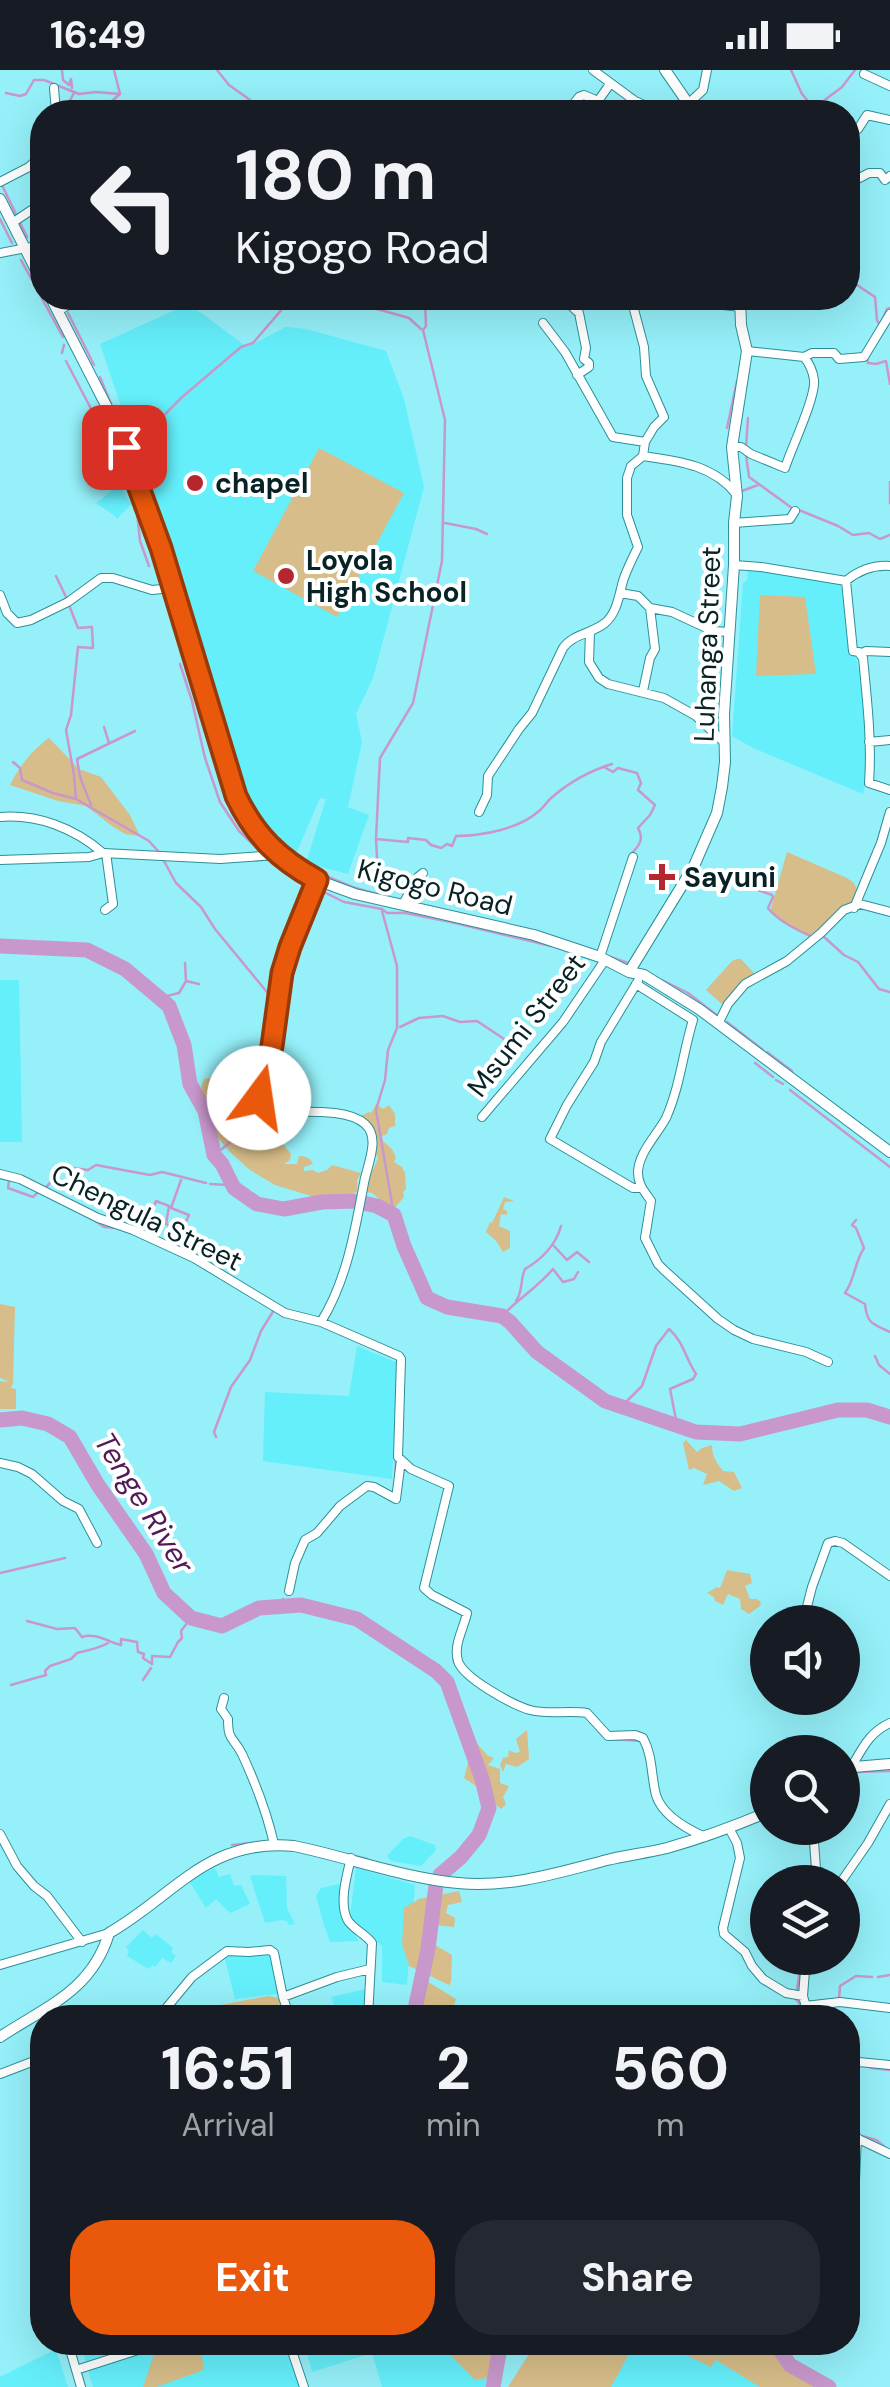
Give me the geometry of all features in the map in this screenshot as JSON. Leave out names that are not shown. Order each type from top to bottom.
[{"type":"street","points":[[593,70],[634,100]]},
{"type":"street","points":[[665,70],[686,100]]},
{"type":"street","points":[[696,100],[708,70]]},
{"type":"street","points":[[864,74],[890,86]]},
{"type":"street","points":[[599,100],[610,84]]},
{"type":"street","points":[[54,88],[55,100]]},
{"type":"street","points":[[860,127],[867,115],[890,120]]},
{"type":"street","points":[[0,182],[30,165]]},
{"type":"street","points":[[860,178],[880,172],[885,180],[890,176]]},
{"type":"street","points":[[0,199],[30,259]]},
{"type":"street","points":[[12,223],[30,211]]},
{"type":"street","points":[[0,253],[30,247]]},
{"type":"street","points":[[576,310],[586,348],[584,358],[589,362],[589,367],[577,375]]},
{"type":"street","points":[[478,812],[486,795],[488,776],[532,713],[568,640],[590,632],[610,618],[638,547],[627,515],[627,478],[631,466],[643,456],[645,442],[654,427],[664,417],[646,376],[644,347],[634,310]]},
{"type":"street","name":"Luhanga Street","points":[[630,972],[694,866],[722,787],[737,496],[732,447],[747,351],[740,310]]},
{"type":"street","name":"Kigogo Road","points":[[58,311],[124,447],[161,548],[236,796],[244,813],[276,854],[317,880],[355,894],[534,935],[603,958],[718,1024],[890,1152]]},
{"type":"street","points":[[747,351],[804,357],[812,352],[834,354],[839,359],[864,357],[890,314]]},
{"type":"street","points":[[543,323],[559,343],[613,437],[645,442]]},
{"type":"street","points":[[732,447],[741,446],[784,468],[814,381],[804,357]]},
{"type":"street","points":[[643,456],[676,460],[724,478],[737,496]]},
{"type":"street","points":[[734,523],[790,519],[796,511]]},
{"type":"street","points":[[734,565],[846,582],[860,572],[890,566]]},
{"type":"street","points":[[0,595],[5,609],[17,622],[31,620],[68,602],[101,578],[152,590],[172,588]]},
{"type":"street","points":[[846,582],[853,652],[859,652],[862,658],[868,700],[869,784],[890,790]]},
{"type":"street","points":[[620,593],[638,596],[650,608],[672,612],[713,631],[729,632]]},
{"type":"street","points":[[643,691],[655,649],[650,608]]},
{"type":"street","points":[[590,632],[589,662],[594,674],[608,684],[664,698],[696,716],[725,743]]},
{"type":"street","points":[[860,654],[890,652]]},
{"type":"street","points":[[869,742],[890,740]]},
{"type":"street","points":[[854,908],[882,843],[890,812]]},
{"type":"street","points":[[0,817],[21,816],[52,823],[104,853],[113,904],[105,910]]},
{"type":"street","points":[[0,860],[104,853],[220,859],[276,854]]},
{"type":"street","name":"Msumi Street","points":[[482,1118],[562,1022],[603,958],[633,857]]},
{"type":"street","points":[[403,904],[423,872]]},
{"type":"street","points":[[317,880],[282,973],[259,1104],[267,1111],[282,1113],[348,1114],[370,1130],[372,1143],[360,1211],[338,1288],[321,1322]]},
{"type":"street","points":[[718,1024],[745,984],[787,961],[844,910],[860,904],[890,911]]},
{"type":"street","points":[[640,980],[601,1042],[594,1062],[550,1139],[633,1188],[640,1188]]},
{"type":"street","points":[[696,1014],[672,1103],[639,1167],[640,1188],[651,1201],[646,1238],[658,1264],[727,1326],[752,1339],[806,1352],[828,1362]]},
{"type":"street","name":"Chengula Street","points":[[0,1174],[20,1179],[98,1218],[194,1258],[285,1313],[321,1322],[401,1358],[399,1459]]},
{"type":"street","points":[[289,1591],[305,1540],[318,1532],[340,1506],[367,1486],[396,1499],[399,1459]]},
{"type":"street","points":[[399,1459],[448,1486],[424,1588],[466,1613],[458,1641],[460,1665],[500,1696],[529,1710],[587,1713],[608,1736],[643,1738],[658,1802],[678,1821],[705,1836]]},
{"type":"street","points":[[0,1464],[32,1474],[79,1510],[98,1543]]},
{"type":"street","points":[[808,1605],[828,1543],[843,1544],[890,1576]]},
{"type":"street","points":[[224,1698],[221,1709],[228,1719],[228,1734],[242,1754],[268,1818],[274,1844]]},
{"type":"street","points":[[860,1749],[869,1737],[890,1723]]},
{"type":"street","points":[[860,1766],[890,1764]]},
{"type":"street","points":[[852,1865],[890,1804]]},
{"type":"street","points":[[0,1965],[108,1933],[130,1922],[181,1880],[242,1848],[294,1846],[416,1875],[491,1885],[534,1880],[705,1836],[750,1819]]},
{"type":"street","points":[[729,1828],[740,1858],[724,1934],[745,1952],[763,1979],[804,2001],[890,2008]]},
{"type":"street","points":[[0,1834],[18,1866],[82,1942]]},
{"type":"street","points":[[351,1858],[345,1887],[346,1914],[372,1943],[369,2005]]},
{"type":"street","points":[[54,2005],[75,1988],[103,1952],[108,1933]]},
{"type":"street","points":[[169,2005],[192,1977],[228,1951],[270,1950],[274,1953],[286,2005]]},
{"type":"street","points":[[283,1996],[336,1976],[370,1969]]},
{"type":"street","points":[[805,1975],[805,2005]]},
{"type":"street","points":[[0,2037],[30,2017]]},
{"type":"street","points":[[860,2062],[890,2065]]},
{"type":"street","points":[[0,2074],[30,2063]]},
{"type":"street","points":[[860,2140],[890,2154]]},
{"type":"street","points":[[72,2355],[81,2387]]},
{"type":"street","points":[[76,2370],[123,2355]]},
{"type":"street","points":[[293,2355],[304,2387]]},
{"type":"shaded area","name":"Loyola High School","points":[[175,310],[196,310],[247,347],[286,327],[386,351],[404,399],[424,487],[373,678],[356,714],[362,742],[348,807],[369,815],[348,874],[306,863],[326,799],[320,798],[293,861],[257,826],[244,800],[224,757],[149,489],[100,344]]},
{"type":"shaded area","points":[[319,448],[404,493],[337,617],[253,571]]},
{"type":"shaded area","points":[[119,485],[131,504],[117,519],[96,503]]},
{"type":"shaded area","points":[[748,570],[845,582],[868,731],[863,794],[732,736],[743,583]]},
{"type":"shaded area","points":[[760,595],[805,597],[816,674],[756,676]]},
{"type":"shaded area","points":[[49,738],[79,769],[101,777],[130,815],[140,836],[125,834],[86,806],[10,785],[26,759]]},
{"type":"shaded area","points":[[787,852],[847,878],[858,892],[852,906],[812,939],[770,912]]},
{"type":"shaded area","points":[[737,959],[755,974],[723,1005],[706,990]]},
{"type":"shaded area","points":[[0,980],[19,980],[22,1142],[0,1142]]},
{"type":"shaded area","points":[[213,1077],[230,1101],[227,1108],[234,1121],[251,1109],[243,1133],[268,1133],[272,1125],[278,1128],[277,1137],[291,1154],[284,1164],[297,1164],[301,1156],[313,1164],[304,1167],[304,1171],[318,1173],[332,1165],[361,1173],[357,1192],[321,1199],[275,1185],[250,1170],[217,1137],[200,1089],[204,1079]]},
{"type":"shaded area","points":[[376,1104],[383,1109],[389,1105],[395,1114],[395,1126],[382,1136],[392,1149],[394,1162],[405,1173],[404,1197],[393,1210],[365,1192],[368,1172],[378,1158],[370,1154],[373,1140],[360,1116],[371,1113]]},
{"type":"shaded area","points":[[504,1197],[514,1201],[505,1202],[503,1209],[507,1215],[501,1214],[499,1226],[510,1231],[510,1248],[503,1252],[486,1232]]},
{"type":"shaded area","points":[[0,1304],[15,1307],[11,1388],[16,1389],[16,1409],[0,1409],[0,1381],[10,1382],[0,1378]]},
{"type":"shaded area","points":[[357,1346],[398,1363],[392,1479],[263,1461],[265,1392],[349,1396]]},
{"type":"shaded area","points":[[686,1440],[697,1452],[712,1445],[718,1465],[723,1471],[734,1472],[742,1488],[734,1491],[719,1481],[703,1485],[707,1474],[694,1468],[689,1470],[683,1443]]},
{"type":"shaded area","points":[[727,1570],[750,1574],[752,1583],[745,1586],[750,1599],[757,1599],[760,1605],[750,1605],[749,1614],[741,1609],[740,1599],[728,1594],[723,1605],[707,1593],[720,1588]]},
{"type":"shaded area","points":[[527,1730],[529,1759],[517,1767],[506,1764],[503,1772],[503,1758],[508,1757],[509,1750],[520,1752],[516,1739]]},
{"type":"shaded area","points":[[475,1741],[494,1758],[488,1765],[500,1769],[500,1783],[509,1786],[503,1797],[506,1804],[501,1809],[493,1802],[488,1803],[476,1786],[464,1778],[469,1758],[467,1746]]},
{"type":"shaded area","points":[[410,1836],[435,1845],[436,1850],[421,1866],[391,1861],[387,1856]]},
{"type":"shaded area","points":[[215,1868],[219,1877],[230,1874],[234,1886],[241,1885],[250,1904],[230,1913],[216,1899],[206,1908],[189,1881]]},
{"type":"shaded area","points":[[356,1868],[415,1885],[407,1985],[382,1982],[382,1946],[350,1917]]},
{"type":"shaded area","points":[[250,1876],[286,1876],[287,1908],[295,1924],[281,1920],[265,1923]]},
{"type":"shaded area","points":[[339,1884],[344,1917],[359,1941],[330,1942],[324,1925],[316,1896],[321,1888]]},
{"type":"shaded area","points":[[459,1891],[462,1902],[448,1905],[446,1913],[455,1918],[454,1927],[435,1925],[435,1945],[452,1955],[449,1985],[409,1966],[402,1944],[404,1908],[419,1899]]},
{"type":"shaded area","points":[[143,1930],[152,1938],[156,1934],[173,1948],[171,1952],[176,1956],[171,1963],[162,1958],[149,1969],[127,1956],[126,1947]]},
{"type":"shaded area","points":[[269,1951],[278,1994],[235,1999],[224,1955]]},
{"type":"shaded area","points":[[425,1980],[456,1999],[454,2005],[411,2005]]},
{"type":"shaded area","points":[[366,1989],[366,2005],[334,2005],[331,1997]]},
{"type":"shaded area","points":[[268,1996],[285,1999],[287,2005],[220,2005]]},
{"type":"shaded area","points":[[44,2355],[58,2355],[68,2387],[0,2387],[0,2377]]},
{"type":"shaded area","points":[[84,2355],[290,2355],[299,2387],[93,2387]]},
{"type":"shaded area","points":[[154,2355],[202,2355],[204,2370],[156,2387],[143,2387]]},
{"type":"shaded area","points":[[307,2355],[366,2355],[312,2372]]},
{"type":"shaded area","points":[[373,2355],[474,2355],[487,2375],[485,2387],[382,2387]]},
{"type":"shaded area","points":[[451,2355],[497,2355],[497,2364],[487,2378],[475,2380]]},
{"type":"shaded area","points":[[528,2355],[628,2355],[611,2387],[508,2387]]},
{"type":"shaded area","points":[[559,2355],[746,2355],[787,2387],[540,2387]]},
{"type":"shaded area","points":[[686,2355],[781,2355],[828,2387],[760,2387],[716,2360],[711,2367]]},
{"type":"waterway","points":[[62,70],[63,80],[69,85],[71,79],[72,88]]},
{"type":"waterway","points":[[113,100],[120,94],[114,70]]},
{"type":"waterway","points":[[217,70],[229,85],[250,100]]},
{"type":"waterway","points":[[791,70],[807,100]]},
{"type":"waterway","points":[[825,100],[855,70]]},
{"type":"waterway","points":[[6,93],[26,94],[34,80],[44,80],[79,94],[120,94]]},
{"type":"waterway","points":[[70,100],[74,93]]},
{"type":"waterway","points":[[1,183],[27,237]]},
{"type":"waterway","points":[[0,219],[12,243]]},
{"type":"waterway","points":[[21,260],[30,276]]},
{"type":"waterway","points":[[860,287],[875,297],[880,326]]},
{"type":"waterway","points":[[881,323],[890,308]]},
{"type":"waterway","points":[[48,310],[63,337]]},
{"type":"waterway","points":[[129,451],[181,398],[241,347],[253,343],[281,310]]},
{"type":"waterway","points":[[380,310],[409,318],[421,329]]},
{"type":"waterway","points":[[379,894],[376,839],[380,758],[413,703],[442,561],[445,420],[423,330],[425,310]]},
{"type":"waterway","points":[[68,313],[94,365]]},
{"type":"waterway","points":[[62,353],[64,345]]},
{"type":"waterway","points":[[867,358],[868,363],[886,361],[890,384]]},
{"type":"waterway","points":[[66,361],[136,502],[140,541],[149,566]]},
{"type":"waterway","points":[[100,377],[111,404]]},
{"type":"waterway","points":[[727,428],[737,381]]},
{"type":"waterway","points":[[746,447],[748,418]]},
{"type":"waterway","points":[[746,455],[749,477],[792,508]]},
{"type":"waterway","points":[[890,482],[890,503]]},
{"type":"waterway","points":[[742,491],[758,485]]},
{"type":"waterway","points":[[154,506],[197,648]]},
{"type":"waterway","points":[[799,510],[853,535],[869,533],[880,539],[890,535]]},
{"type":"waterway","points":[[445,523],[487,534]]},
{"type":"waterway","points":[[56,576],[66,597]]},
{"type":"waterway","points":[[69,605],[78,628],[92,627],[93,648],[78,647],[66,730],[76,799]]},
{"type":"waterway","points":[[180,664],[220,802],[239,831],[261,852]]},
{"type":"waterway","points":[[104,727],[109,743]]},
{"type":"waterway","points":[[91,805],[77,759],[135,731]]},
{"type":"waterway","points":[[13,762],[20,768],[22,780],[76,799],[149,841],[158,851]]},
{"type":"waterway","points":[[376,839],[408,842],[408,838],[426,840],[441,848],[452,846],[456,836],[488,833],[531,817],[571,783],[612,764]]},
{"type":"waterway","points":[[604,767],[613,772],[618,768],[637,773],[641,783],[638,790],[655,805],[638,828],[640,841],[632,853]]},
{"type":"waterway","points":[[271,860],[311,884]]},
{"type":"waterway","points":[[164,861],[176,883],[201,907],[271,997],[273,1009]]},
{"type":"waterway","points":[[305,867],[377,894]]},
{"type":"waterway","points":[[318,889],[344,902],[387,913],[451,922],[551,946]]},
{"type":"waterway","points":[[758,890],[772,895],[768,908],[777,917],[813,937]]},
{"type":"waterway","points":[[382,911],[397,966],[397,1028],[388,1050],[376,1110],[394,1215]]},
{"type":"waterway","points":[[823,936],[858,962],[879,989],[890,992]]},
{"type":"waterway","points":[[0,946],[87,950],[125,969],[169,1006],[184,1045],[190,1084],[205,1111],[214,1155],[234,1188],[257,1204],[284,1209],[353,1201],[377,1206],[394,1215],[427,1298],[447,1307],[502,1316],[537,1352],[605,1401],[696,1432],[740,1434],[838,1410],[867,1410],[890,1417]]},
{"type":"waterway","points":[[608,956],[628,963]]},
{"type":"waterway","points":[[159,998],[179,993],[186,981],[185,963]]},
{"type":"waterway","points":[[662,980],[688,993],[718,1016]]},
{"type":"waterway","points":[[186,981],[199,984]]},
{"type":"waterway","points":[[641,983],[655,992]]},
{"type":"waterway","points":[[400,1027],[419,1018],[443,1016],[460,1022],[477,1021],[504,1039]]},
{"type":"waterway","points":[[727,1022],[763,1050]]},
{"type":"waterway","points":[[767,1052],[792,1071]]},
{"type":"waterway","points":[[755,1063],[773,1077]]},
{"type":"waterway","points":[[776,1080],[783,1084]]},
{"type":"waterway","points":[[790,1090],[890,1167]]},
{"type":"waterway","points":[[214,1155],[246,1125],[257,1100]]},
{"type":"waterway","points":[[46,1187],[66,1167],[88,1170],[96,1165],[150,1175],[162,1172],[206,1183]]},
{"type":"waterway","points":[[139,1214],[150,1217],[156,1201],[169,1206],[166,1224],[182,1230],[189,1215],[171,1208],[181,1180]]},
{"type":"waterway","points":[[9,1181],[8,1188],[33,1197],[38,1192]]},
{"type":"waterway","points":[[210,1184],[234,1188]]},
{"type":"waterway","points":[[94,1220],[104,1227],[118,1228]]},
{"type":"waterway","points":[[856,1220],[852,1225],[864,1248],[845,1293],[865,1304],[870,1320],[890,1332]]},
{"type":"waterway","points":[[516,1301],[525,1269],[547,1251],[561,1226]]},
{"type":"waterway","points":[[183,1232],[188,1241]]},
{"type":"waterway","points":[[554,1246],[567,1260],[577,1252],[589,1262]]},
{"type":"waterway","points":[[502,1316],[553,1269],[563,1282],[574,1279],[578,1272]]},
{"type":"waterway","points":[[216,1437],[214,1432],[231,1387],[250,1360],[274,1310]]},
{"type":"waterway","points":[[622,1406],[642,1386],[656,1346],[669,1329],[696,1374],[670,1389],[677,1425]]},
{"type":"waterway","points":[[370,1347],[390,1356]]},
{"type":"waterway","points":[[875,1356],[890,1374]]},
{"type":"waterway","name":"Tenge River","points":[[0,1420],[22,1418],[48,1424],[70,1437],[146,1554],[164,1593],[191,1618],[222,1626],[259,1608],[301,1605],[357,1619],[447,1682],[489,1808],[479,1835],[440,1875],[436,1885],[416,2005]]},
{"type":"waterway","points":[[395,1478],[396,1461]]},
{"type":"waterway","points":[[0,1573],[65,1558]]},
{"type":"waterway","points":[[281,1605],[283,1599]]},
{"type":"waterway","points":[[27,1621],[57,1629],[75,1628],[82,1637],[121,1645],[121,1639],[137,1642],[138,1652],[152,1664],[152,1656],[170,1657],[191,1618]]},
{"type":"waterway","points":[[11,1685],[46,1675],[50,1666],[108,1643]]},
{"type":"waterway","points":[[454,1645],[454,1662]]},
{"type":"waterway","points":[[143,1680],[151,1668]]},
{"type":"waterway","points":[[591,1722],[602,1735]]},
{"type":"waterway","points":[[614,1739],[641,1741]]},
{"type":"waterway","points":[[860,1772],[890,1771]]},
{"type":"waterway","points":[[232,1845],[260,1842]]},
{"type":"waterway","points":[[810,1845],[812,1865]]},
{"type":"waterway","points":[[346,1854],[367,1859]]},
{"type":"waterway","points":[[797,1989],[799,1975]]},
{"type":"waterway","points":[[878,1977],[890,1975]]},
{"type":"waterway","points":[[839,1999],[840,1986],[856,1976],[872,1977]]},
{"type":"waterway","points":[[794,1997],[800,2005]]},
{"type":"waterway","points":[[871,2068],[890,2070]]},
{"type":"waterway","points":[[862,2136],[885,2147]]},
{"type":"waterway","points":[[493,2387],[499,2355]]},
{"type":"waterway","points":[[783,2355],[790,2365],[829,2387]]},
{"type":"place","name":"chapel","points":[[195,483]]},
{"type":"place","name":"Loyola High School","points":[[286,576]]},
{"type":"place","name":"Sayuni","points":[[662,877]]},
{"type":"route","points":[[124,447],[161,548],[236,796],[244,813],[276,854],[317,880],[282,973],[272,1046],[259,1098]]}]
